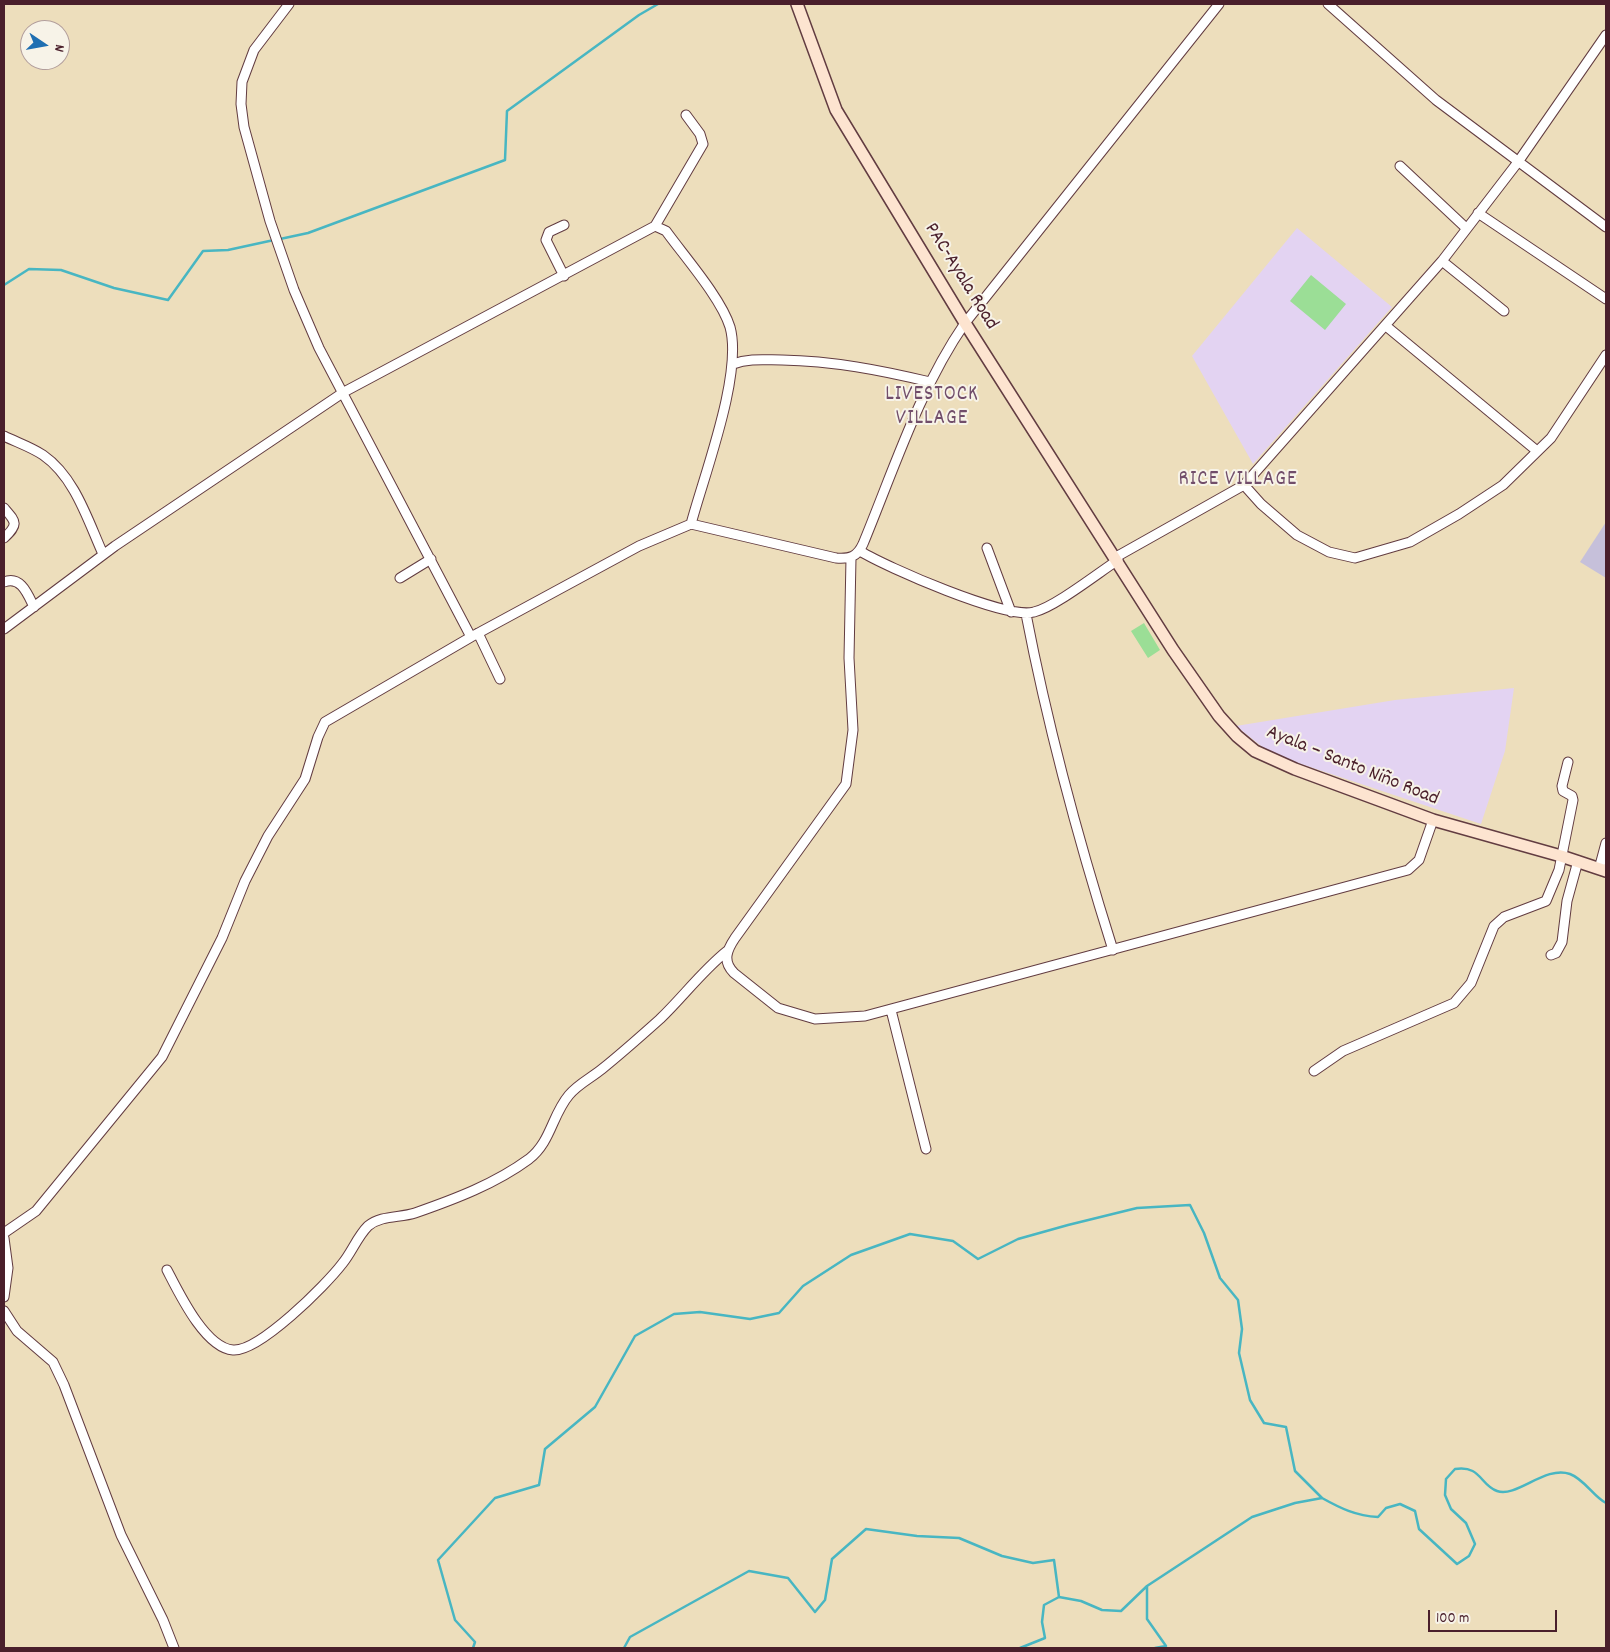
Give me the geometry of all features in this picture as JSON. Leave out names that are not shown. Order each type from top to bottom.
[{"type":"street","points":[[289,4],[254,50],[242,82],[241,104],[244,127],[270,222],[294,290],[319,348],[431,559],[500,680]]},
{"type":"street","name":"PAC-Ayala Road","points":[[797,4],[836,110],[965,323],[1117,558]]},
{"type":"street","points":[[4,1233],[36,1211],[162,1057],[222,938],[246,881],[268,836],[306,780],[318,736],[325,722],[475,635],[639,546],[691,524],[828,557],[851,558],[860,551],[930,382],[946,351],[965,323],[1219,4]]},
{"type":"street","points":[[1328,4],[1436,100],[1606,227]]},
{"type":"street","points":[[860,551],[879,562],[976,602],[1011,612],[1026,614],[1048,606],[1117,558],[1244,485],[1442,261],[1518,162],[1606,35]]},
{"type":"street","points":[[4,629],[103,554],[344,392],[655,226],[703,144],[700,134],[686,115]]},
{"type":"street","points":[[1400,166],[1466,228]]},
{"type":"street","points":[[1478,213],[1606,299]]},
{"type":"street","points":[[564,225],[549,232],[546,240],[564,276]]},
{"type":"street","points":[[655,226],[666,231],[715,299],[730,326],[732,364],[724,405],[691,524]]},
{"type":"street","points":[[1442,261],[1504,312]]},
{"type":"street","points":[[1386,326],[1537,451]]},
{"type":"street","points":[[1244,485],[1261,504],[1297,535],[1329,552],[1356,558],[1410,542],[1459,514],[1503,485],[1551,438],[1606,355]]},
{"type":"street","points":[[732,364],[745,360],[819,361],[854,365],[930,382]]},
{"type":"street","points":[[4,436],[42,455],[57,468],[74,491],[103,554]]},
{"type":"street","points":[[4,508],[14,519],[15,525],[14,529],[4,538]]},
{"type":"street","points":[[987,548],[1011,612]]},
{"type":"street","points":[[167,1270],[189,1310],[219,1345],[235,1350],[255,1344],[277,1328],[330,1277],[342,1264],[360,1236],[374,1222],[410,1214],[462,1194],[504,1176],[530,1158],[548,1136],[570,1094],[612,1061],[661,1017],[727,951],[846,784],[853,730],[849,658],[851,558]]},
{"type":"street","name":"Ayala – Santo Niño Road","points":[[1117,558],[1173,650],[1219,716],[1237,736],[1255,751],[1295,769],[1433,820],[1561,856],[1603,870]]},
{"type":"street","points":[[400,578],[431,559]]},
{"type":"street","points":[[4,582],[8,580],[21,585],[34,607]]},
{"type":"street","points":[[1026,614],[1060,765],[1088,871],[1113,950]]},
{"type":"street","points":[[1314,1071],[1343,1051],[1454,1002],[1471,983],[1494,926],[1504,916],[1546,900],[1559,870],[1573,800],[1572,796],[1563,791],[1562,786],[1568,762]]},
{"type":"street","points":[[727,951],[726,963],[729,968],[778,1008],[815,1019],[865,1016],[1408,870],[1419,860],[1433,820]]},
{"type":"street","points":[[1603,870],[1606,843]]},
{"type":"street","points":[[1551,955],[1556,953],[1562,942],[1567,902],[1578,861]]},
{"type":"street","points":[[891,1010],[926,1149]]},
{"type":"street","points":[[4,1238],[8,1268],[4,1297]]},
{"type":"street","points":[[4,1311],[17,1331],[53,1362],[64,1385],[121,1535],[174,1648]]},
{"type":"shaded area","points":[[1297,228],[1392,307],[1253,464],[1192,356]]},
{"type":"shaded area","points":[[1606,522],[1606,578],[1580,562]]},
{"type":"shaded area","points":[[1514,688],[1505,751],[1481,824],[1271,754],[1236,726],[1395,700]]},
{"type":"green space","points":[[1311,275],[1346,304],[1325,330],[1290,301]]},
{"type":"green space","points":[[1144,623],[1160,650],[1148,658],[1131,631]]},
{"type":"waterway","points":[[280,239],[308,233],[505,160],[507,111],[639,15],[658,4]]},
{"type":"waterway","points":[[4,285],[29,269],[61,270],[114,288],[168,300],[203,251],[228,250],[274,240]]},
{"type":"waterway","points":[[473,1648],[475,1642],[455,1620],[438,1560],[495,1498],[539,1485],[545,1449],[595,1407],[635,1336],[674,1314],[700,1312],[750,1319],[779,1313],[803,1286],[851,1255],[910,1234],[953,1241],[978,1259],[1018,1239],[1068,1225],[1137,1208],[1190,1205],[1204,1233],[1220,1278],[1238,1300],[1242,1329],[1239,1353],[1250,1400],[1264,1423],[1286,1427],[1295,1471],[1322,1498]]},
{"type":"waterway","points":[[1020,1648],[1045,1638],[1042,1622],[1044,1605],[1059,1597],[1081,1601],[1102,1610],[1121,1611],[1147,1586],[1252,1517],[1295,1503],[1322,1498],[1348,1511],[1378,1517],[1386,1508],[1400,1504],[1415,1511],[1419,1529],[1457,1564],[1469,1556],[1475,1544],[1466,1523],[1451,1509],[1445,1495],[1446,1479],[1455,1469],[1470,1470],[1491,1488],[1505,1492],[1551,1474],[1561,1472],[1570,1474],[1580,1480],[1606,1503]]},
{"type":"waterway","points":[[624,1648],[630,1637],[749,1571],[788,1578],[815,1612],[825,1600],[832,1559],[866,1529],[917,1536],[959,1538],[1002,1556],[1033,1563],[1054,1560],[1059,1597]]},
{"type":"waterway","points":[[1147,1586],[1147,1619],[1166,1646],[1155,1648]]},
{"type":"district","name":"LIVESTOCK VILLAGE","points":[[932,408]]},
{"type":"district","name":"RICE VILLAGE","points":[[1238,481]]}]
